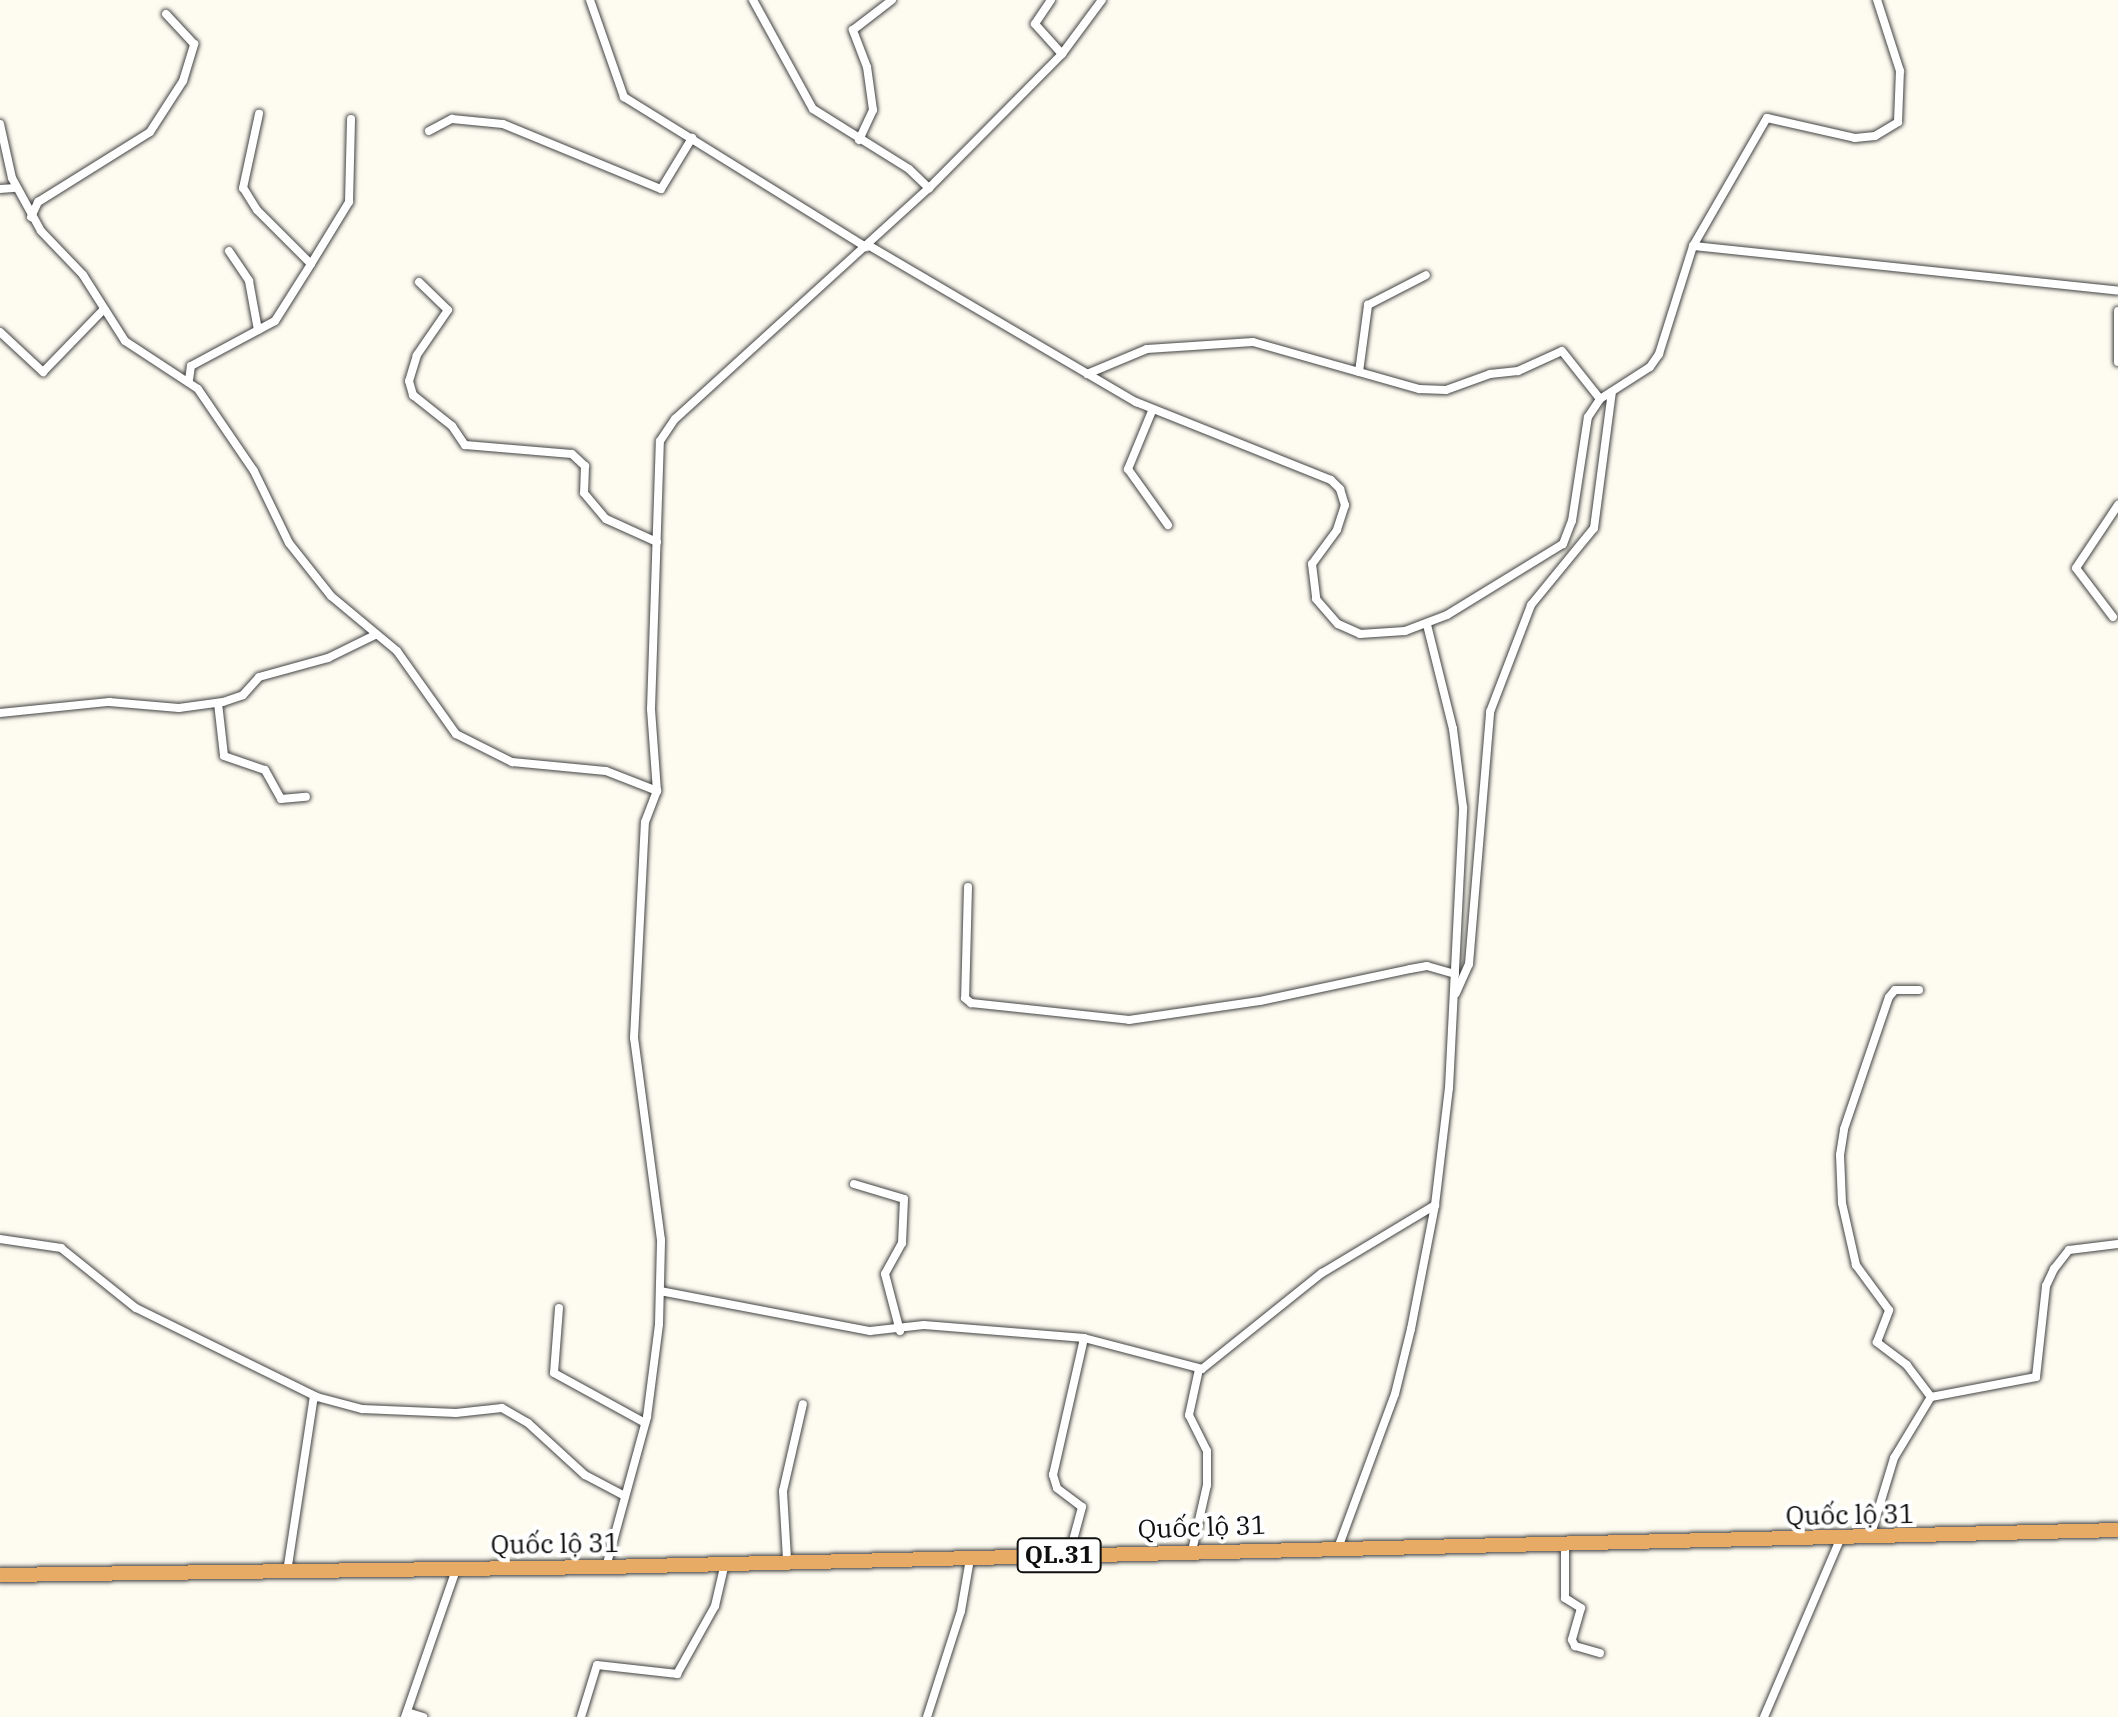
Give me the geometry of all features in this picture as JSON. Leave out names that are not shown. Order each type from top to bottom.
[{"type":"highway","name":"Quốc lộ 31","points":[[0,1575],[606,1567],[787,1559],[970,1559],[1192,1551],[1840,1540],[2118,1530]]},
{"type":"street","points":[[590,0],[620,94],[867,246],[1152,411],[1335,483],[1344,498],[1344,513],[1312,564],[1316,599],[1330,617],[1360,634],[1427,625],[1563,544],[1572,521],[1585,426],[1600,399],[1650,367],[1659,354],[1693,246],[1767,118],[1855,138],[1875,136],[1898,122],[1900,71],[1877,0]]},
{"type":"street","points":[[753,0],[804,98],[859,140],[914,172],[929,188]]},
{"type":"street","points":[[859,140],[873,110],[867,67],[853,30],[892,0]]},
{"type":"street","points":[[1051,0],[1035,24],[1062,54]]},
{"type":"street","points":[[606,1567],[645,1423],[660,1291],[661,1240],[634,1038],[645,822],[657,791],[651,709],[660,441],[669,426],[929,188],[1062,54],[1102,0]]},
{"type":"street","points":[[31,217],[38,202],[150,132],[183,81],[194,44],[166,14]]},
{"type":"street","points":[[259,114],[243,188],[257,210],[311,264]]},
{"type":"street","points":[[189,380],[191,366],[258,330],[282,313],[349,202],[351,119]]},
{"type":"street","points":[[429,131],[452,119],[503,124],[661,189],[692,138]]},
{"type":"street","points":[[0,124],[16,188],[31,217],[83,275],[103,310],[143,357],[189,380],[254,471],[289,543],[331,596],[403,658],[456,734],[478,749],[530,766],[614,773],[657,791]]},
{"type":"street","points":[[0,189],[16,188]]},
{"type":"street","points":[[1693,246],[2118,291]]},
{"type":"street","points":[[229,251],[249,281],[258,330]]},
{"type":"street","points":[[1359,372],[1368,305],[1426,275]]},
{"type":"street","points":[[419,282],[448,310],[417,355],[409,381],[413,395],[452,426],[465,445],[572,454],[585,466],[584,493],[606,519],[657,542]]},
{"type":"street","points":[[0,332],[43,372],[103,310]]},
{"type":"street","points":[[2118,311],[2118,362]]},
{"type":"street","points":[[1087,374],[1147,349],[1222,341],[1265,344],[1419,389],[1446,390],[1490,374],[1518,371],[1562,351],[1600,399]]},
{"type":"street","points":[[1456,994],[1469,964],[1490,712],[1531,605],[1594,528],[1612,392]]},
{"type":"street","points":[[1152,411],[1128,469],[1168,525]]},
{"type":"street","points":[[2113,617],[2076,568],[2118,505]]},
{"type":"street","points":[[1338,1548],[1395,1394],[1435,1205],[1456,994],[1463,807],[1453,729],[1427,625]]},
{"type":"street","points":[[0,713],[109,702],[179,708],[218,703],[240,697],[264,675],[328,658],[375,635]]},
{"type":"street","points":[[218,703],[224,756],[265,770],[281,799],[306,797]]},
{"type":"street","points":[[968,887],[965,998],[971,1003],[1129,1020],[1273,999],[1427,966],[1455,974]]},
{"type":"street","points":[[1919,990],[1892,992],[1880,1018],[1844,1129],[1840,1184],[1856,1265],[1888,1305],[1877,1342],[1907,1365],[1931,1397]]},
{"type":"street","points":[[854,1184],[904,1199],[902,1243],[885,1274],[900,1331]]},
{"type":"street","points":[[660,1291],[813,1322],[900,1331],[924,1325],[1084,1338],[1199,1369],[1216,1362],[1322,1273],[1435,1205]]},
{"type":"street","points":[[0,1239],[61,1248],[136,1308],[314,1396],[362,1409],[456,1413],[502,1408],[528,1423],[585,1475],[625,1496]]},
{"type":"street","points":[[1870,1538],[1894,1458],[1931,1397],[2036,1377],[2046,1286],[2054,1269],[2069,1250],[2118,1244]]},
{"type":"street","points":[[559,1308],[554,1373],[645,1423]]},
{"type":"street","points":[[1069,1555],[1082,1507],[1057,1488],[1053,1475],[1084,1338]]},
{"type":"street","points":[[1192,1551],[1207,1485],[1207,1451],[1189,1415],[1199,1369]]},
{"type":"street","points":[[287,1572],[314,1396]]},
{"type":"street","points":[[787,1559],[783,1491],[803,1404]]},
{"type":"street","points":[[1764,1717],[1840,1540]]},
{"type":"street","points":[[1565,1543],[1565,1598],[1581,1608],[1572,1640],[1575,1646],[1600,1653]]},
{"type":"street","points":[[927,1717],[961,1611],[970,1559]]},
{"type":"street","points":[[581,1717],[597,1665],[677,1674],[715,1606],[725,1562]]},
{"type":"street","points":[[423,1717],[406,1714],[456,1570]]}]
